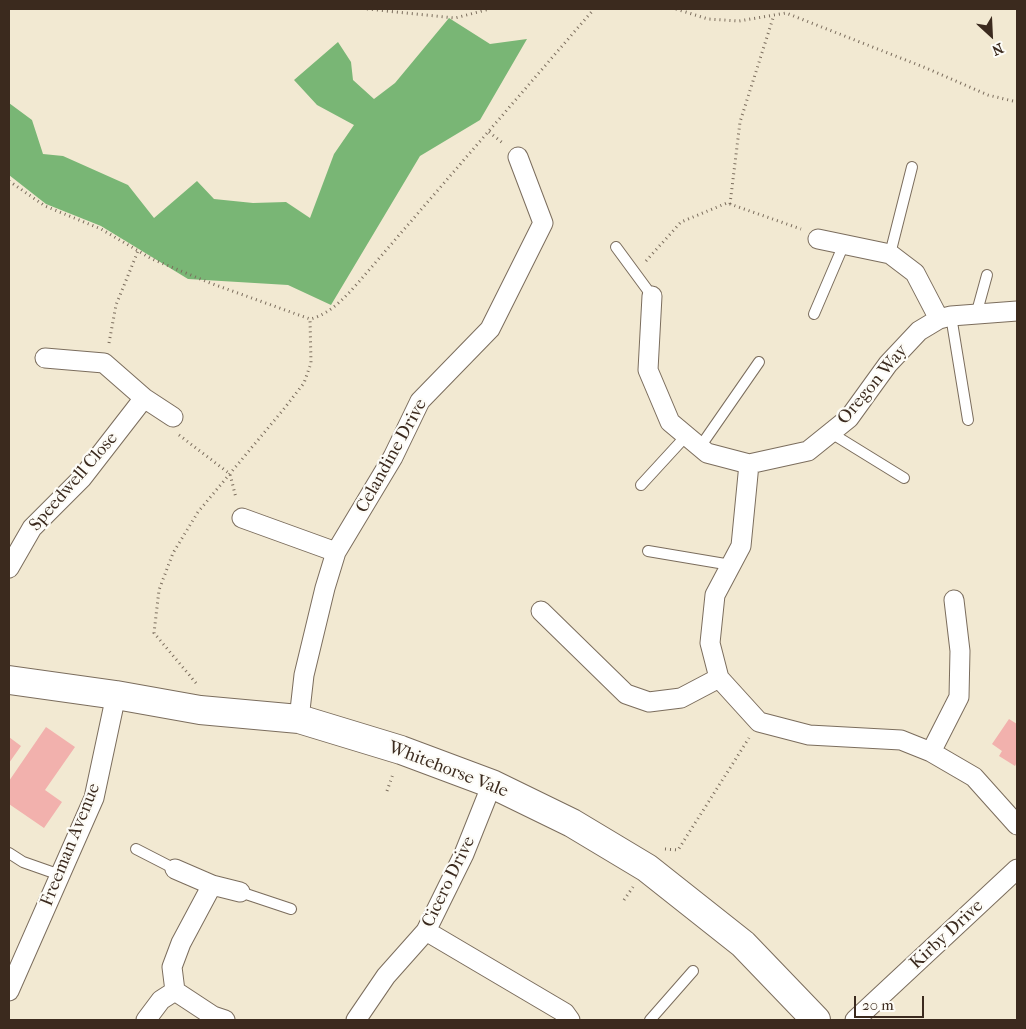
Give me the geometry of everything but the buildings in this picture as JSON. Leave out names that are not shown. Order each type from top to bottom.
[{"type":"street","name":"Celandine Drive","points":[[299,719],[304,675],[325,588],[336,552],[393,457],[420,401],[490,329],[543,223],[518,156]]},
{"type":"street","points":[[818,239],[890,254],[915,273],[945,317],[1017,311]]},
{"type":"street","points":[[652,296],[648,370],[670,422],[707,453],[749,464],[741,546],[715,595],[710,644],[719,678],[759,722],[809,735],[901,740],[931,752],[974,777],[1017,825]]},
{"type":"street","name":"Oregon Way","points":[[749,464],[808,451],[849,418],[894,358],[919,331],[945,317]]},
{"type":"street","points":[[45,358],[104,363],[144,398],[173,416]]},
{"type":"street","name":"Speedwell Close","points":[[9,568],[32,528],[82,478],[144,398]]},
{"type":"street","points":[[242,518],[336,552]]},
{"type":"street","points":[[931,752],[959,697],[960,651],[954,600]]},
{"type":"street","points":[[541,611],[626,694],[649,702],[682,698],[719,678]]},
{"type":"street","name":"Whitehorse Vale","points":[[9,680],[116,695],[200,710],[299,719],[401,750],[492,784],[572,823],[647,868],[743,944],[816,1020]]},
{"type":"street","name":"Freeman Avenue","points":[[9,990],[94,798],[116,695]]},
{"type":"street","name":"Cicero Drive","points":[[356,1020],[386,976],[426,931],[464,854],[492,784]]},
{"type":"street","points":[[175,869],[212,885],[240,892]]},
{"type":"street","name":"Kirby Drive","points":[[855,1020],[1017,869]]},
{"type":"street","points":[[212,885],[181,943],[172,967],[175,991],[212,1016],[225,1020]]},
{"type":"street","points":[[426,931],[564,1013],[570,1020]]},
{"type":"street","points":[[146,1020],[161,1000],[175,991]]},
{"type":"lane","points":[[890,254],[912,167]]},
{"type":"lane","points":[[814,314],[844,244]]},
{"type":"lane","points":[[616,247],[652,296]]},
{"type":"lane","points":[[976,315],[987,275]]},
{"type":"lane","points":[[945,317],[968,420]]},
{"type":"lane","points":[[641,484],[693,441],[759,362]]},
{"type":"lane","points":[[831,433],[904,478]]},
{"type":"lane","points":[[648,551],[731,565]]},
{"type":"lane","points":[[136,849],[175,869]]},
{"type":"lane","points":[[9,853],[23,862],[60,875]]},
{"type":"lane","points":[[240,892],[291,909]]},
{"type":"lane","points":[[650,1020],[693,971]]},
{"type":"path","points":[[367,9],[455,18],[490,9]]},
{"type":"path","points":[[9,181],[45,206],[101,229],[152,260],[310,319],[315,318],[338,304],[363,277],[594,9]]},
{"type":"path","points":[[676,9],[708,19],[739,21],[786,13],[926,68],[988,95],[1017,102]]},
{"type":"path","points":[[730,204],[740,122],[774,15]]},
{"type":"path","points":[[635,273],[681,222],[727,203],[797,226],[818,239]]},
{"type":"path","points":[[104,363],[116,305],[138,251]]},
{"type":"path","points":[[173,416],[171,429],[230,474]]},
{"type":"path","points":[[662,848],[678,850],[759,722]]},
{"type":"path","points":[[387,791],[393,773]]},
{"type":"path","points":[[624,900],[636,882]]},
{"type":"green space","points":[[449,18],[490,44],[527,39],[480,120],[420,156],[331,305],[288,285],[188,279],[101,226],[46,204],[9,175],[9,103],[32,120],[43,154],[63,156],[128,185],[154,218],[197,181],[214,199],[253,203],[286,202],[310,218],[334,154],[354,125],[317,105],[294,80],[338,42],[351,62],[353,80],[374,99],[395,83]]}]
